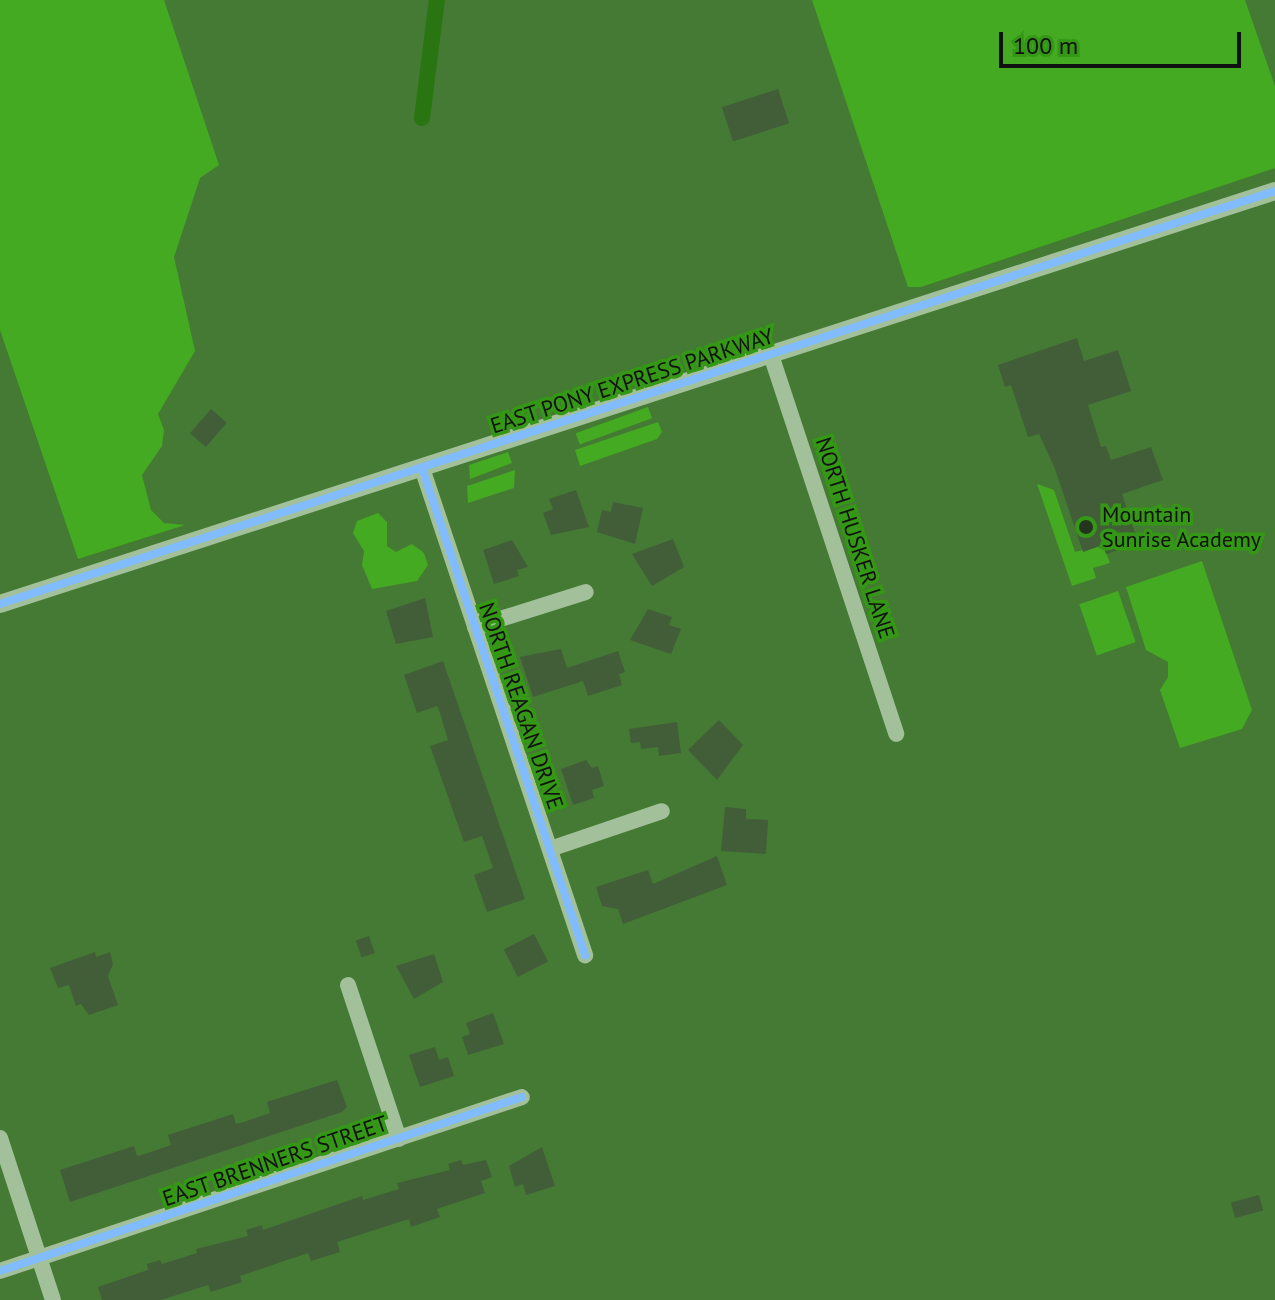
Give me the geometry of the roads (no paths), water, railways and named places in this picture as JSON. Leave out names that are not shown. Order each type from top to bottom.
[{"type":"street","name":"EAST PONY EXPRESS PARKWAY","points":[[0,604],[1275,191]]},
{"type":"street","name":"NORTH HUSKER LANE","points":[[771,355],[896,734]]},
{"type":"street","name":"NORTH REAGAN DRIVE","points":[[422,468],[585,955]]},
{"type":"street","points":[[475,627],[586,592]]},
{"type":"street","points":[[550,849],[662,811]]},
{"type":"street","points":[[348,985],[399,1139]]},
{"type":"street","name":"EAST BRENNERS STREET","points":[[0,1271],[522,1097]]},
{"type":"street","points":[[0,1138],[53,1300]]},
{"type":"waterway","points":[[422,118],[437,0]]},
{"type":"place","name":"Mountain Sunrise Academy","points":[[1086,527]]}]
